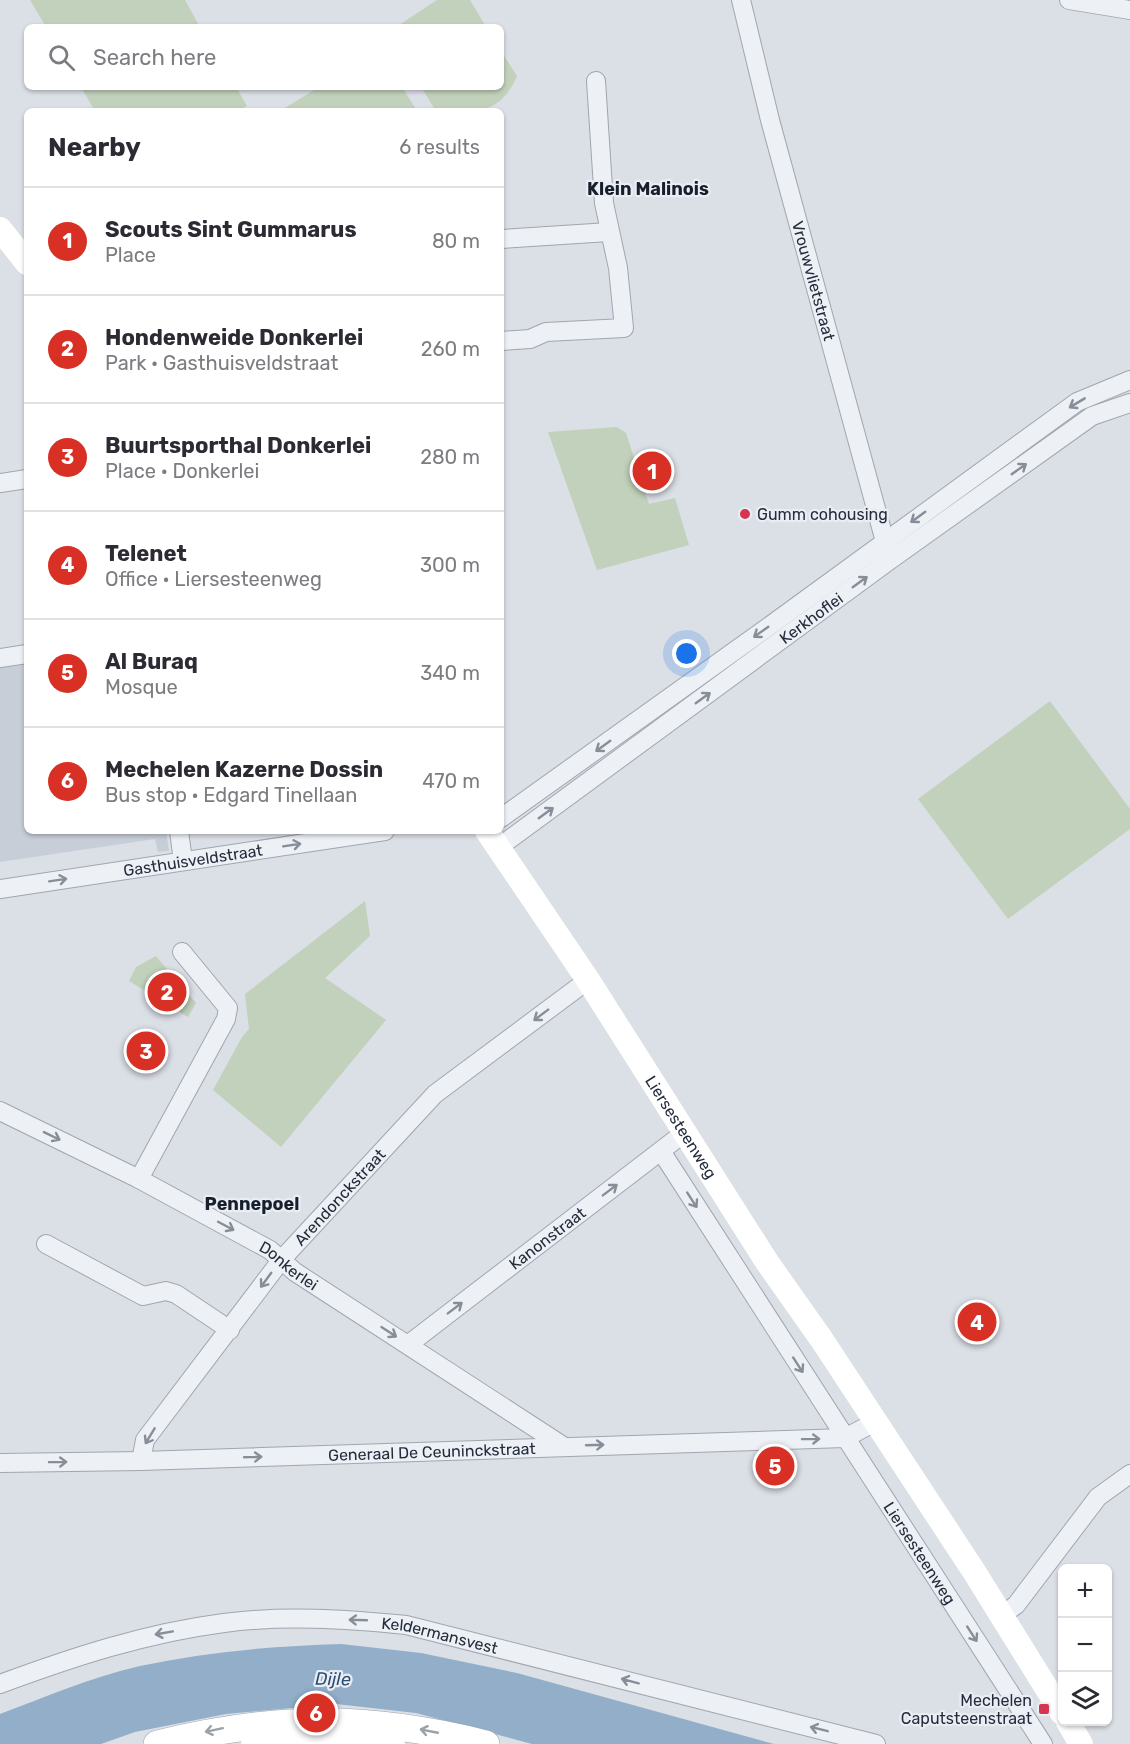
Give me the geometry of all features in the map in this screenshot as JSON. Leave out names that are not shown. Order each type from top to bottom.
[{"type":"main road","points":[[0,229],[24,259]]},
{"type":"main road","name":"Liersesteenweg","points":[[493,839],[588,980],[684,1133],[860,1430],[1002,1615],[1058,1706]]},
{"type":"main road","points":[[257,1739],[351,1722],[399,1726],[486,1744]]},
{"type":"main road","points":[[1070,1726],[1081,1744]]},
{"type":"main road","points":[[157,1744],[218,1729],[257,1739],[322,1738],[393,1744]]},
{"type":"street","name":"Vrouwvlietstraat","points":[[741,0],[776,143],[890,560]]},
{"type":"street","points":[[1069,0],[1130,10]]},
{"type":"street","points":[[504,341],[530,339],[546,332],[624,328],[618,268],[604,203],[596,81]]},
{"type":"street","points":[[504,239],[609,232]]},
{"type":"street","name":"Kerkhoflei","points":[[504,816],[1077,402],[1130,380]]},
{"type":"street","name":"Kerkhoflei","points":[[504,831],[1092,416],[1130,403]]},
{"type":"street","points":[[0,483],[24,479]]},
{"type":"street","points":[[0,658],[24,654]]},
{"type":"street","points":[[178,834],[183,861]]},
{"type":"street","name":"Gasthuisveldstraat","points":[[0,889],[365,834]]},
{"type":"street","points":[[139,1179],[226,1019],[228,1008],[182,952]]},
{"type":"street","name":"Arendonckstraat","points":[[141,1461],[145,1440],[282,1259],[435,1094],[588,980]]},
{"type":"street","name":"Donkerlei","points":[[0,1111],[139,1179],[270,1250],[295,1272],[563,1446]]},
{"type":"street","name":"Kanonstraat","points":[[409,1344],[684,1133]]},
{"type":"street","name":"Liersesteenweg","points":[[661,1151],[860,1430],[1043,1744]]},
{"type":"street","points":[[46,1244],[142,1296],[166,1291],[176,1294],[230,1330]]},
{"type":"street","name":"Generaal De Ceuninckstraat","points":[[0,1462],[141,1461],[563,1446],[860,1430]]},
{"type":"street","points":[[1002,1615],[1016,1605],[1098,1497],[1130,1474]]},
{"type":"street","name":"Keldermansvest","points":[[0,1684],[84,1653],[153,1635],[225,1623],[280,1620],[366,1621],[406,1625],[876,1744]]},
{"type":"shaded area","points":[[24,664],[24,834],[166,834],[169,851],[158,852],[155,839],[0,862],[0,668]]},
{"type":"green space","points":[[30,0],[185,0],[198,24],[44,24]]},
{"type":"green space","points":[[437,0],[470,0],[484,24],[401,24]]},
{"type":"green space","points":[[504,56],[517,76],[502,99],[486,108],[434,108],[423,90],[504,90]]},
{"type":"green space","points":[[83,90],[238,90],[247,106],[243,108],[93,108]]},
{"type":"green space","points":[[314,90],[404,90],[415,108],[285,108]]},
{"type":"green space","points":[[617,427],[626,433],[649,504],[675,498],[689,545],[597,570],[548,432]]},
{"type":"green space","points":[[1050,701],[1130,809],[1130,829],[1008,919],[918,799]]},
{"type":"green space","points":[[365,901],[370,936],[325,978],[386,1020],[281,1147],[213,1090],[242,1037],[249,1029],[245,994]]},
{"type":"green space","points":[[156,956],[196,1003],[188,1017],[129,981],[136,967]]},
{"type":"water","name":"Dijle","points":[[341,1644],[421,1653],[517,1673],[774,1744],[532,1744],[416,1713],[336,1704],[226,1714],[135,1732],[101,1744],[0,1744],[0,1714],[104,1676],[140,1666],[215,1653]]},
{"type":"place","name":"Scouts Sint Gummarus","points":[[652,471]]},
{"type":"place","name":"Gumm cohousing","points":[[745,514]]},
{"type":"place","name":"Hondenweide Donkerlei","points":[[167,992]]},
{"type":"place","name":"Buurtsporthal Donkerlei","points":[[146,1051]]},
{"type":"place","name":"Telenet","points":[[977,1322]]},
{"type":"place","name":"Al Buraq","points":[[775,1466]]},
{"type":"place","name":"Mechelen Caputsteenstraat","points":[[1044,1709]]},
{"type":"place","name":"Mechelen Kazerne Dossin","points":[[316,1713]]},
{"type":"district","name":"Klein Malinois","points":[[648,189]]},
{"type":"district","name":"Pennepoel","points":[[252,1204]]}]
